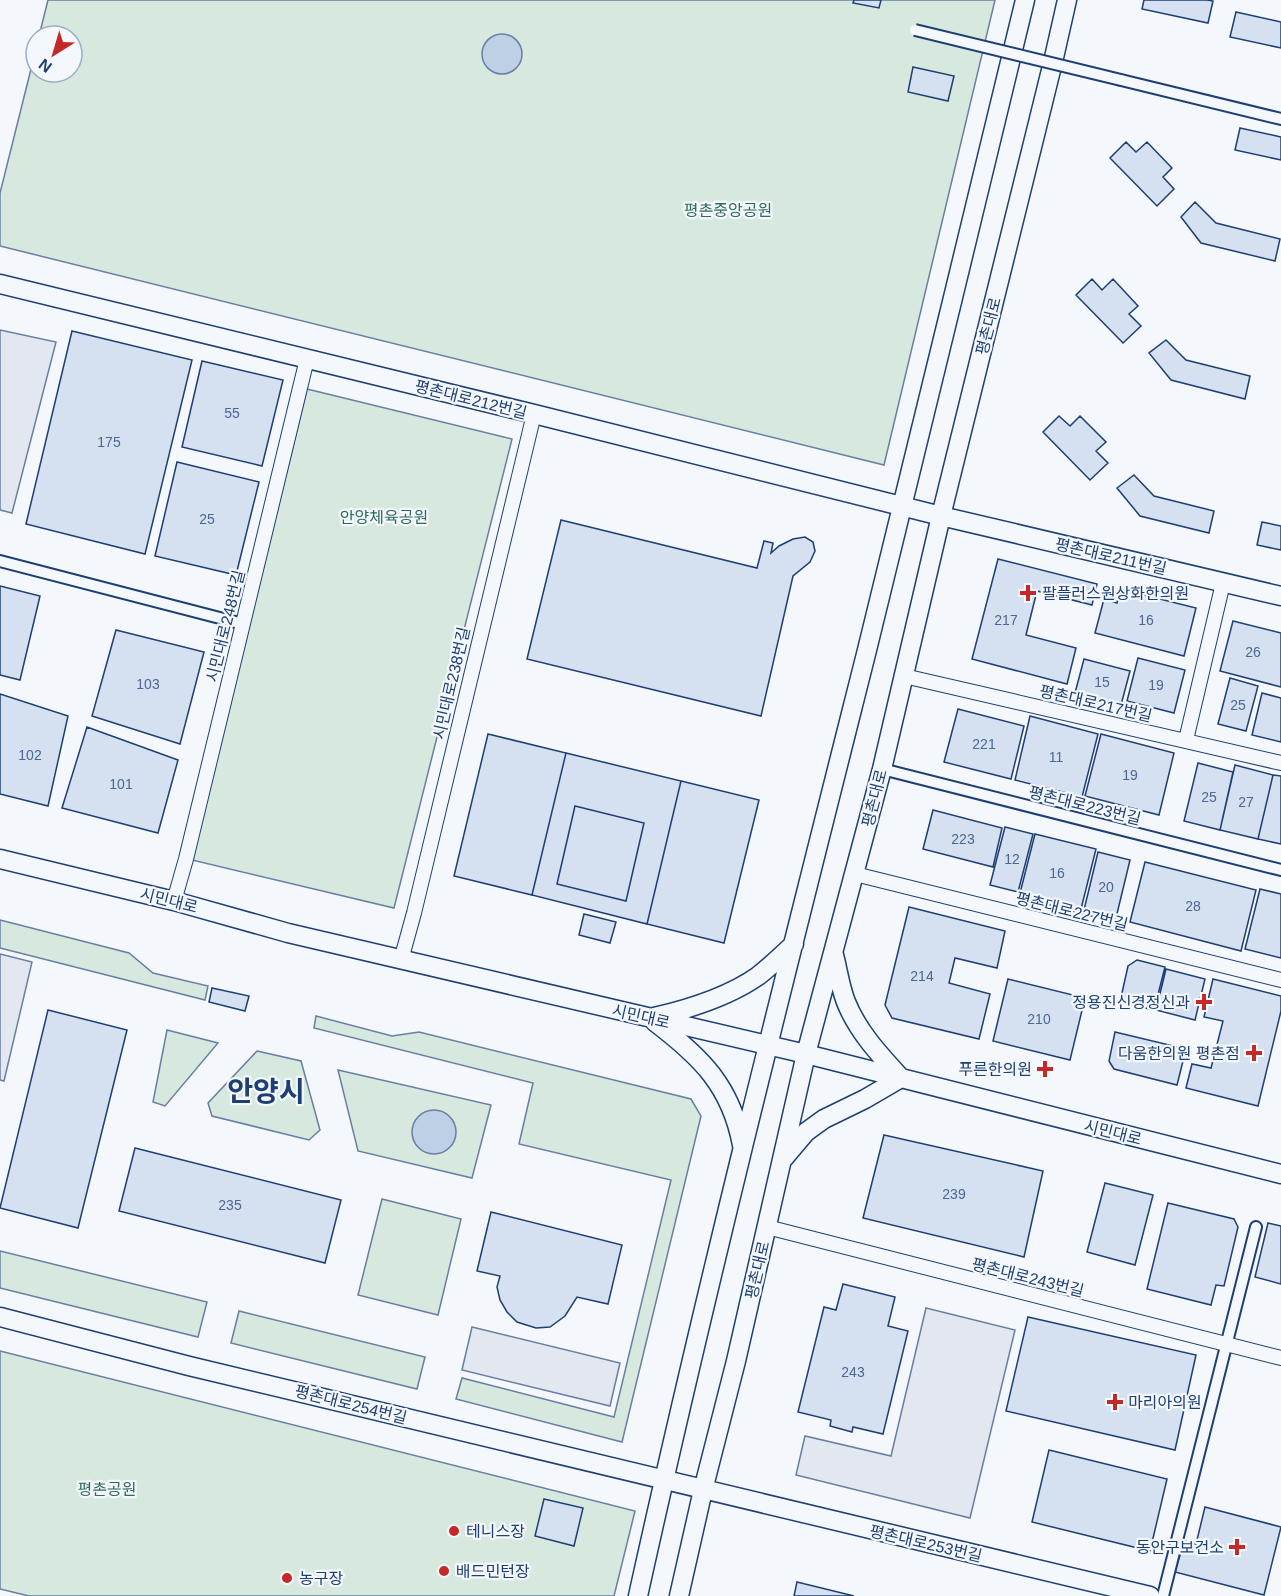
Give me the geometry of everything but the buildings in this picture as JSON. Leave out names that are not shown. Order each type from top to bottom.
[{"type":"street","points":[[638,1596],[768,1046],[1025,0]]},
{"type":"street","name":"평촌대로","points":[[679,1596],[736,1361],[806,1054],[882,769],[941,516],[1067,0]]},
{"type":"street","points":[[915,30],[1281,119]]},
{"type":"street","name":"평촌대로212번길","points":[[0,284],[941,516]]},
{"type":"street","name":"시민대로248번길","points":[[174,901],[307,359]]},
{"type":"street","name":"시민대로238번길","points":[[401,960],[534,414]]},
{"type":"street","name":"평촌대로211번길","points":[[941,516],[1281,596]]},
{"type":"street","points":[[0,561],[243,624]]},
{"type":"street","points":[[1186,740],[1223,583]]},
{"type":"street","name":"평촌대로217번길","points":[[904,676],[1281,763]]},
{"type":"street","name":"평촌대로223번길","points":[[882,769],[1281,870]]},
{"type":"street","name":"시민대로","points":[[0,859],[174,901],[288,933],[806,1054],[1281,1174]]},
{"type":"street","name":"평촌대로227번길","points":[[855,874],[1281,980]]},
{"type":"street","points":[[648,1018],[691,1008],[745,984],[774,963],[794,944]]},
{"type":"street","points":[[782,1159],[806,1132],[824,1119],[902,1078],[871,1045],[852,1016],[844,999],[833,953]]},
{"type":"street","points":[[648,1018],[688,1048],[703,1063],[723,1090],[738,1125],[743,1151]]},
{"type":"street","name":"평촌대로243번길","points":[[767,1227],[1281,1358]]},
{"type":"street","points":[[1163,1596],[1256,1227]]},
{"type":"street","name":"평촌대로254번길","points":[[0,1317],[189,1366],[703,1490]]},
{"type":"street","name":"평촌대로253번길","points":[[703,1490],[1150,1596]]},
{"type":"green space","name":"평촌중앙공원","points":[[48,0],[995,0],[884,465],[0,246],[0,193],[27,84],[84,84],[84,24],[42,24]]},
{"type":"green space","name":"안양체육공원","points":[[307,389],[512,439],[394,908],[192,860]]},
{"type":"green space","points":[[0,920],[129,953],[153,973],[208,986],[205,1000],[0,948]]},
{"type":"green space","points":[[316,1016],[392,1036],[419,1032],[691,1099],[701,1116],[622,1442],[456,1399],[462,1378],[614,1417],[671,1180],[519,1144],[533,1083],[314,1028]]},
{"type":"green space","points":[[167,1030],[218,1043],[165,1106],[153,1102]]},
{"type":"green space","points":[[257,1051],[301,1061],[320,1130],[309,1140],[212,1116],[208,1103]]},
{"type":"green space","points":[[338,1070],[491,1105],[472,1178],[358,1151]]},
{"type":"green space","points":[[382,1199],[461,1219],[438,1315],[358,1295]]},
{"type":"green space","points":[[0,1251],[207,1302],[198,1337],[0,1288]]},
{"type":"green space","points":[[239,1311],[425,1357],[417,1389],[231,1343]]},
{"type":"green space","name":"평촌공원","points":[[0,1351],[635,1511],[614,1596],[29,1596],[0,1589]]},
{"type":"shaded area","points":[[0,330],[56,342],[12,513],[0,510]]},
{"type":"shaded area","points":[[0,954],[32,962],[4,1081],[0,1080]]},
{"type":"shaded area","points":[[926,1308],[1015,1330],[970,1518],[796,1475],[805,1436],[891,1456]]},
{"type":"shaded area","points":[[472,1327],[620,1363],[610,1406],[462,1370]]},
{"type":"water","points":[[502,34],[510,35],[516,40],[521,46],[521,62],[516,68],[510,73],[502,74],[494,73],[488,68],[483,62],[482,54],[483,46],[488,40],[494,35]]},
{"type":"water","points":[[434,1110],[450,1116],[456,1132],[450,1148],[434,1154],[418,1148],[412,1132],[418,1116]]},
{"type":"place","name":"팔플러스원상화한의원","points":[[1028,593]]},
{"type":"place","name":"정용진신경정신과","points":[[1204,1002]]},
{"type":"place","name":"다움한의원 평촌점","points":[[1254,1053]]},
{"type":"place","name":"푸른한의원","points":[[1045,1069]]},
{"type":"place","name":"마리아의원","points":[[1115,1402]]},
{"type":"place","name":"테니스장","points":[[454,1531]]},
{"type":"place","name":"동안구보건소","points":[[1237,1547]]},
{"type":"place","name":"배드민턴장","points":[[444,1571]]},
{"type":"place","name":"농구장","points":[[287,1578]]},
{"type":"district","name":"안양시","points":[[266,1091]]}]
